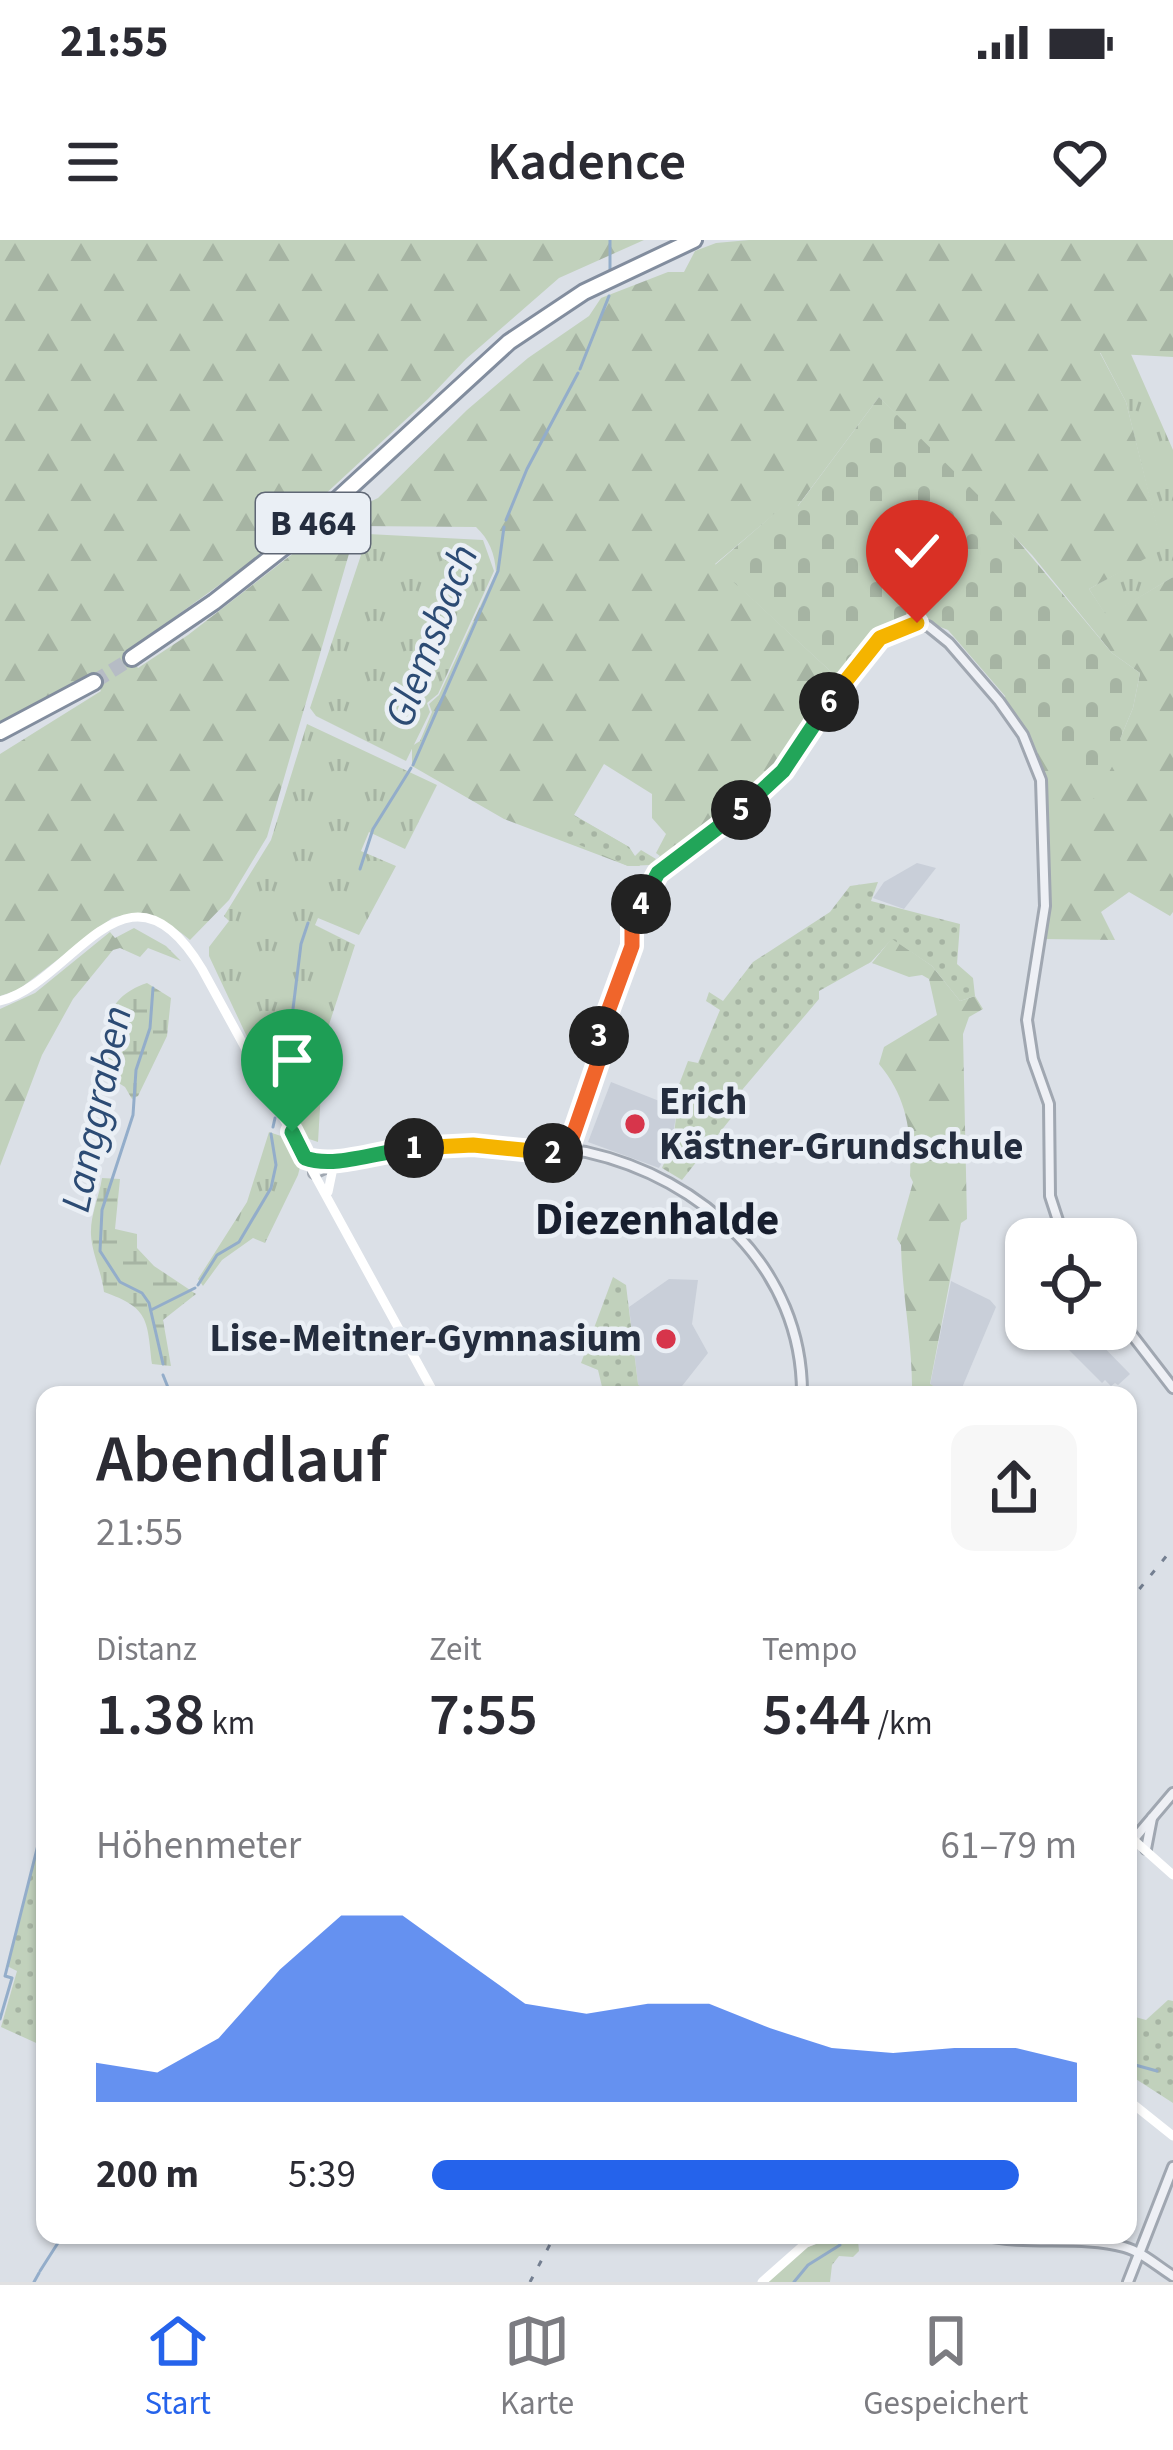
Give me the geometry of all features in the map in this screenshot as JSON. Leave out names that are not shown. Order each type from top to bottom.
[{"type":"highway","name":"B 464","points":[[132,658],[269,560],[477,368],[535,323],[637,264],[694,240]]},
{"type":"highway","points":[[0,732],[94,682]]},
{"type":"main road","points":[[0,1001],[30,987],[106,926],[128,920],[160,924],[179,938],[196,958],[430,1386]]},
{"type":"main road","points":[[305,1158],[332,1164],[328,1198]]},
{"type":"main road","points":[[1137,1842],[1173,1874]]},
{"type":"main road","points":[[1137,2107],[1173,2136]]},
{"type":"main road","points":[[762,2282],[796,2244]]},
{"type":"street","points":[[571,1149],[604,1042],[599,1036],[632,946],[632,924],[653,878],[766,790],[844,680],[880,638],[917,623],[949,643],[1023,735],[1041,780],[1045,906],[1027,1020],[1033,1059],[1049,1104],[1050,1196],[1057,1218]]},
{"type":"street","points":[[314,1173],[364,1154],[429,1146],[571,1149],[628,1163],[704,1203],[754,1253],[783,1299],[799,1354],[801,1386]]},
{"type":"street","points":[[1137,1341],[1173,1388]]},
{"type":"street","points":[[1137,1831],[1173,1793]]},
{"type":"street","points":[[1146,1849],[1152,1817]]},
{"type":"street","points":[[1130,2277],[1173,2168]]},
{"type":"street","points":[[1066,2244],[1117,2246],[1138,2253],[1173,2276]]},
{"type":"street","points":[[1130,2277],[1140,2262],[1151,2262]]},
{"type":"shaded area","points":[[917,863],[936,868],[904,909],[873,898],[884,882]]},
{"type":"shaded area","name":"Erich Kästner-Grundschule","points":[[611,1082],[677,1108],[672,1143],[659,1168],[588,1142]]},
{"type":"shaded area","name":"Lise-Meitner-Gymnasium","points":[[669,1279],[698,1280],[692,1324],[708,1353],[682,1386],[638,1384],[629,1307]]},
{"type":"shaded area","points":[[951,1281],[996,1307],[963,1386],[930,1385]]},
{"type":"shaded area","points":[[1069,1350],[1107,1350],[1130,1374],[1118,1385],[1102,1383]]},
{"type":"green space","points":[[0,240],[644,240],[559,278],[466,359],[254,560],[126,652],[138,668],[344,514],[378,498],[467,410],[528,358],[589,316],[601,298],[668,272],[684,272],[695,251],[716,243],[749,240],[1173,240],[1173,357],[1100,353],[1126,402],[1163,549],[1089,589],[1107,616],[1173,577],[1173,912],[1170,916],[1129,892],[1101,912],[1115,940],[1042,939],[1045,815],[1033,758],[999,701],[1006,696],[1120,739],[1140,673],[1112,653],[1032,555],[879,397],[797,507],[790,501],[715,564],[841,681],[766,790],[658,873],[650,865],[660,856],[656,853],[666,834],[652,818],[652,794],[604,764],[574,815],[629,847],[640,866],[628,866],[504,819],[412,766],[412,746],[420,741],[432,712],[429,704],[439,695],[496,572],[494,559],[476,527],[357,526],[267,837],[229,900],[190,940],[154,918],[112,918],[18,990],[0,996],[0,754],[101,691],[90,674],[0,722]]},
{"type":"green space","points":[[1100,352],[1130,352],[1173,450],[1173,577],[1107,617],[1089,589],[1162,548],[1126,402]]},
{"type":"green space","points":[[879,397],[987,504],[1112,653],[1140,673],[1120,739],[1123,747],[1094,799],[948,630],[913,622],[899,626],[875,642],[841,681],[715,565],[790,500],[798,506]]},
{"type":"green space","points":[[368,534],[483,540],[494,571],[438,694],[427,703],[430,712],[406,761],[316,716],[310,708]]},
{"type":"green space","points":[[307,724],[437,785],[405,849],[369,832],[361,851],[396,866],[359,935],[318,918],[315,925],[355,945],[324,1040],[318,1142],[300,1136],[270,1076],[295,1070],[301,1060],[295,1044],[282,1038],[256,1056],[209,956],[209,947],[229,921],[224,916],[271,840]]},
{"type":"green space","points":[[573,815],[629,847],[635,856],[641,850],[656,859],[650,865],[628,866],[566,839]]},
{"type":"green space","points":[[878,882],[871,901],[960,924],[957,964],[973,978],[975,996],[960,1001],[932,966],[892,939],[871,962],[819,991],[819,999],[731,1103],[732,1117],[682,1180],[662,1168],[673,1143],[677,1109],[672,1103],[688,1061],[698,1063],[720,1010],[706,1001],[709,992],[723,1001],[753,962],[830,912],[850,886]]},
{"type":"green space","points":[[134,928],[166,946],[181,961],[148,948],[140,957],[120,948],[113,950],[73,999],[42,1055],[0,1166],[0,1009],[35,993],[110,932],[115,938]]},
{"type":"green space","points":[[892,938],[932,966],[960,1001],[975,996],[983,1009],[969,1017],[963,1034],[967,1219],[961,1223],[930,1384],[933,1386],[912,1386],[897,1239],[913,1182],[910,1145],[902,1103],[879,1064],[884,1047],[937,1015],[929,979],[872,963]]},
{"type":"green space","points":[[147,983],[171,998],[167,1036],[138,1096],[132,1099],[125,1087],[109,1077],[109,1021],[119,1000]]},
{"type":"green space","points":[[269,1132],[284,1137],[300,1167],[298,1175],[265,1243],[253,1238],[222,1260],[203,1286],[198,1279],[247,1202]]},
{"type":"green space","points":[[102,1178],[120,1179],[115,1229],[137,1234],[137,1248],[154,1266],[196,1294],[163,1320],[171,1366],[152,1364],[146,1326],[138,1310],[104,1292],[91,1235]]},
{"type":"green space","points":[[613,1277],[626,1285],[639,1386],[602,1386],[598,1370],[581,1363]]},
{"type":"green space","points":[[36,1852],[36,2043],[1,2027],[17,1971],[7,1966]]},
{"type":"green space","points":[[1168,2000],[1173,2001],[1173,2103],[1137,2080],[1137,2018],[1146,2020]]},
{"type":"green space","points":[[858,2244],[859,2251],[853,2257],[839,2256],[832,2265],[830,2282],[767,2282],[805,2248]]},
{"type":"waterway","name":"Glemsbach","points":[[610,240],[610,273]]},
{"type":"waterway","name":"Glemsbach","points":[[580,369],[609,296]]},
{"type":"waterway","name":"Glemsbach","points":[[506,520],[578,373]]},
{"type":"waterway","name":"Glemsbach","points":[[413,765],[498,571],[504,527]]},
{"type":"waterway","name":"Glemsbach","points":[[360,869],[373,829],[411,768]]},
{"type":"waterway","points":[[279,1096],[283,1087],[263,1068],[257,1051],[274,1021],[291,1025],[308,923]]},
{"type":"waterway","name":"Langgraben","points":[[153,988],[150,1028],[136,1070],[133,1115],[102,1210],[100,1251],[120,1282],[142,1293],[149,1303],[163,1364]]},
{"type":"waterway","points":[[283,1087],[289,1074]]},
{"type":"waterway","points":[[273,1127],[275,1118]]},
{"type":"waterway","points":[[198,1285],[217,1255],[239,1242],[271,1188],[276,1165],[271,1134]]},
{"type":"waterway","points":[[151,1310],[195,1288]]},
{"type":"waterway","name":"Langgraben","points":[[163,1375],[167,1386]]},
{"type":"waterway","points":[[0,2019],[12,1978],[5,1976],[36,1853]]},
{"type":"waterway","points":[[1137,2065],[1157,2071]]},
{"type":"waterway","points":[[40,2271],[57,2244]]},
{"type":"waterway","points":[[794,2282],[808,2265],[840,2245]]},
{"type":"waterway","points":[[34,2282],[39,2273]]},
{"type":"tunnel","points":[[94,682],[132,658]]},
{"type":"railway","points":[[1137,1592],[1173,1548]]},
{"type":"railway","points":[[530,2282],[550,2244]]},
{"type":"place","name":"Erich Kästner-Grundschule","points":[[635,1124]]},
{"type":"place","name":"Lise-Meitner-Gymnasium","points":[[666,1339]]},
{"type":"district","name":"Diezenhalde","points":[[657,1220]]},
{"type":"route","points":[[292,1132],[305,1158],[329,1165],[364,1154],[429,1146],[565,1153],[604,1045],[599,1036],[632,946],[632,924],[653,878],[766,790],[857,662],[880,638],[917,623]]}]
